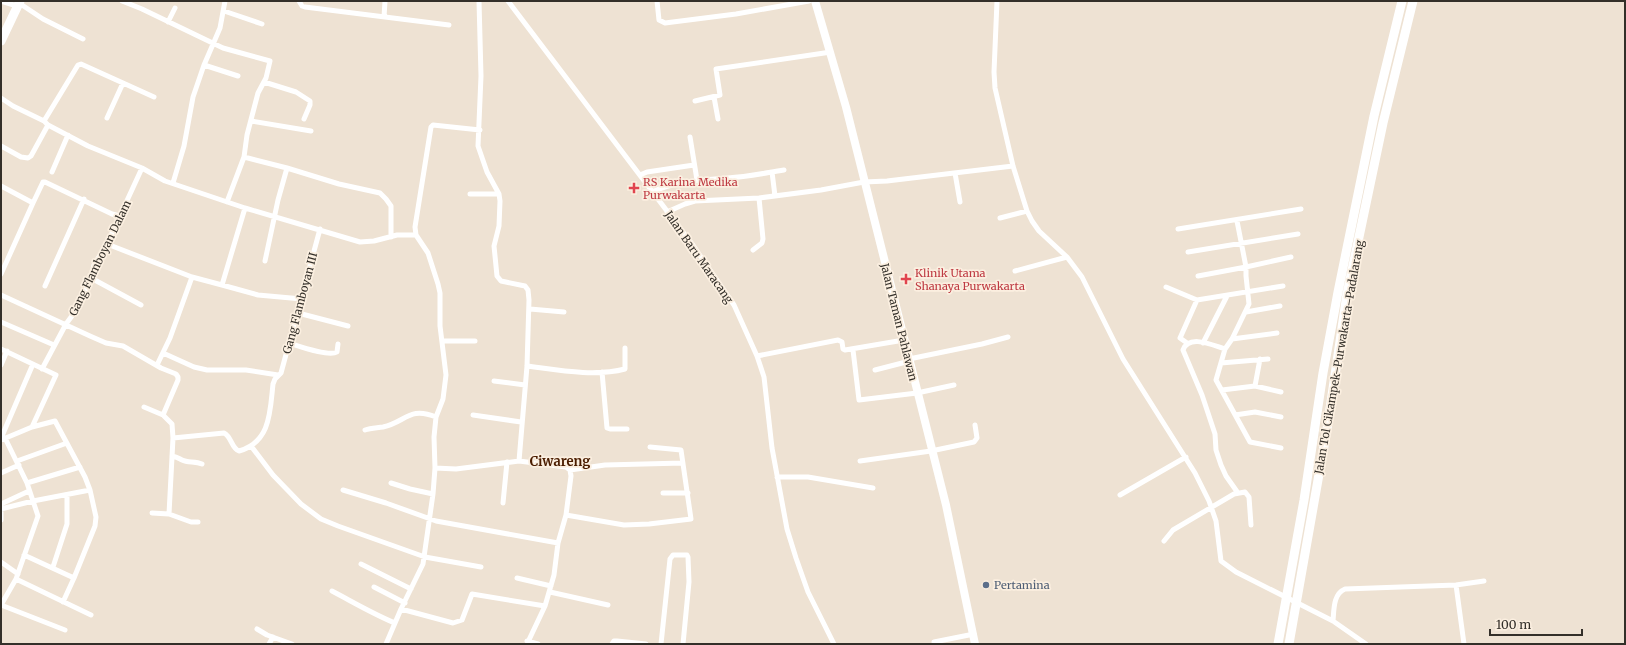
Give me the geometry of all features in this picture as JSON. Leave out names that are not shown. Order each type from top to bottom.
[{"type":"highway","name":"Jalan Tol Cikampek–Purwakarta–Padalarang","points":[[1278,644],[1304,500],[1323,373],[1338,292],[1372,122],[1402,1]]},
{"type":"highway","name":"Jalan Tol Cikampek–Purwakarta–Padalarang","points":[[1290,644],[1327,429],[1347,294],[1383,123],[1413,1]]},
{"type":"highway","points":[[1,41],[19,3]]},
{"type":"main road","name":"Jalan Taman Pahlawan","points":[[815,1],[831,52],[946,505],[975,644]]},
{"type":"street","points":[[1,1],[19,3],[43,19],[83,39]]},
{"type":"street","points":[[122,1],[223,48],[269,60],[270,66],[258,93],[247,135],[244,157],[227,202]]},
{"type":"street","points":[[173,183],[184,146],[193,97],[204,65],[220,28],[225,1]]},
{"type":"street","points":[[299,1],[302,6],[305,7],[449,25]]},
{"type":"street","points":[[384,17],[385,1]]},
{"type":"street","points":[[480,1],[482,76],[478,146],[487,172],[499,194],[500,210],[494,246],[497,276],[501,281],[525,286],[528,290],[530,309],[519,461]]},
{"type":"street","name":"Jalan Baru Maracang","points":[[508,1],[640,175],[734,305],[757,356],[764,376],[776,477],[787,529],[805,585],[834,644]]},
{"type":"street","points":[[657,1],[659,20],[665,23],[736,14],[809,1]]},
{"type":"street","points":[[997,1],[994,72],[995,88],[1013,166],[1027,211],[1039,231],[1067,257],[1086,283],[1128,368],[1186,457],[1205,491],[1212,508],[1218,532],[1220,561],[1236,572],[1332,621],[1366,644]]},
{"type":"street","points":[[168,22],[175,8]]},
{"type":"street","points":[[224,11],[262,24]]},
{"type":"street","points":[[695,101],[721,94],[716,69],[831,52]]},
{"type":"street","points":[[1,146],[21,157],[28,158],[31,156],[46,123],[78,65],[84,65],[154,97]]},
{"type":"street","points":[[204,65],[238,76]]},
{"type":"street","points":[[264,82],[296,92],[310,101],[310,105],[304,119]]},
{"type":"street","points":[[107,118],[123,83]]},
{"type":"street","points":[[714,97],[718,119]]},
{"type":"street","points":[[1,98],[96,150],[142,168],[157,177],[245,208],[360,242],[374,241],[397,235],[416,235]]},
{"type":"street","points":[[251,121],[311,131]]},
{"type":"street","points":[[386,644],[401,609],[412,589],[425,557],[433,494],[436,416],[443,400],[446,375],[439,305],[440,293],[428,253],[416,235],[415,222],[430,127],[433,125],[480,130]]},
{"type":"street","points":[[52,172],[68,135]]},
{"type":"street","points":[[690,137],[697,180]]},
{"type":"street","points":[[244,157],[339,184],[382,194],[391,206],[391,237]]},
{"type":"street","points":[[640,175],[660,170],[694,165]]},
{"type":"street","points":[[667,212],[695,201],[760,198],[864,182],[1013,166]]},
{"type":"street","name":"Gang Flamboyan Dalam","points":[[42,369],[66,324],[77,309],[91,278],[94,265],[107,244],[142,168]]},
{"type":"street","points":[[265,261],[287,168]]},
{"type":"street","points":[[652,192],[665,186],[697,180],[729,178],[784,170]]},
{"type":"street","points":[[772,172],[775,196]]},
{"type":"street","points":[[955,173],[960,202]]},
{"type":"street","points":[[1,274],[43,182],[84,199],[112,214],[120,216]]},
{"type":"street","points":[[1,186],[33,203]]},
{"type":"street","points":[[470,194],[499,194]]},
{"type":"street","points":[[754,250],[762,243],[763,239],[760,198]]},
{"type":"street","points":[[45,286],[84,199]]},
{"type":"street","points":[[222,285],[245,208]]},
{"type":"street","points":[[1178,229],[1237,221],[1301,209]]},
{"type":"street","points":[[1000,218],[1027,211]]},
{"type":"street","points":[[1237,221],[1246,268],[1249,304],[1232,339],[1225,349],[1216,380],[1250,442],[1281,448]]},
{"type":"street","name":"Gang Flamboyan III","points":[[251,446],[261,436],[268,424],[273,384],[278,375],[281,373],[320,229]]},
{"type":"street","points":[[1188,252],[1298,234]]},
{"type":"street","points":[[107,244],[192,278],[258,296],[302,299]]},
{"type":"street","points":[[1015,271],[1067,257]]},
{"type":"street","points":[[1198,276],[1246,268],[1291,257]]},
{"type":"street","points":[[91,278],[141,304]]},
{"type":"street","points":[[157,366],[192,278]]},
{"type":"street","points":[[1166,286],[1197,300],[1283,286]]},
{"type":"street","points":[[1203,343],[1227,296]]},
{"type":"street","points":[[1,297],[66,324],[106,343],[123,346],[157,366],[176,374],[178,377],[163,415]]},
{"type":"street","points":[[1187,343],[1180,338],[1197,300]]},
{"type":"street","points":[[1246,312],[1280,306]]},
{"type":"street","points":[[530,309],[564,312]]},
{"type":"street","points":[[298,313],[348,326]]},
{"type":"street","points":[[1,322],[54,346]]},
{"type":"street","points":[[1232,339],[1277,333]]},
{"type":"street","points":[[875,370],[909,360],[1008,337]]},
{"type":"street","points":[[757,356],[838,340],[842,342],[844,350],[853,350],[904,340]]},
{"type":"street","points":[[442,341],[475,341]]},
{"type":"street","points":[[1225,349],[1191,341],[1187,343],[1183,354],[1202,395],[1215,434],[1216,450],[1226,476],[1238,493]]},
{"type":"street","points":[[288,343],[316,351],[334,354],[337,352],[338,344]]},
{"type":"street","points":[[527,366],[602,372],[624,369],[625,348]]},
{"type":"street","points":[[1,349],[56,376],[32,427]]},
{"type":"street","points":[[853,350],[859,400],[954,385]]},
{"type":"street","points":[[1,365],[7,351]]},
{"type":"street","points":[[163,353],[194,367],[207,370],[246,370],[278,375]]},
{"type":"street","points":[[1255,386],[1260,359]]},
{"type":"street","points":[[1221,363],[1268,359]]},
{"type":"street","points":[[2,438],[33,364]]},
{"type":"street","points":[[602,372],[607,428],[627,429]]},
{"type":"street","points":[[494,381],[525,385]]},
{"type":"street","points":[[1222,390],[1255,386],[1281,392]]},
{"type":"street","points":[[144,407],[163,415],[172,424],[173,438],[169,514]]},
{"type":"street","points":[[365,430],[383,427],[412,414],[425,412],[436,416]]},
{"type":"street","points":[[1235,415],[1255,412],[1281,416]]},
{"type":"street","points":[[473,415],[521,422]]},
{"type":"street","points":[[2,438],[32,427],[55,421],[80,467],[90,490],[96,523],[63,602]]},
{"type":"street","points":[[860,461],[932,451],[974,442],[977,438],[975,426]]},
{"type":"street","points":[[173,438],[224,434],[229,437],[236,450],[239,451],[251,446],[273,474],[301,504],[317,516],[338,526],[425,557],[481,567]]},
{"type":"street","points":[[2,438],[18,463],[27,483],[38,518],[17,577],[3,597],[1,605],[65,630]]},
{"type":"street","points":[[1,473],[18,463],[67,444]]},
{"type":"street","points":[[566,515],[624,525],[686,521],[691,518],[680,449],[650,447]]},
{"type":"street","points":[[172,456],[202,464]]},
{"type":"street","points":[[1120,495],[1186,457]]},
{"type":"street","points":[[435,468],[456,469],[519,461],[566,467],[570,470],[605,465],[683,464]]},
{"type":"street","points":[[503,503],[507,462]]},
{"type":"street","points":[[27,483],[80,467]]},
{"type":"street","points":[[538,644],[527,642],[545,606],[550,589],[556,562],[558,543],[566,515],[571,476],[570,470]]},
{"type":"street","points":[[776,477],[808,477],[873,488]]},
{"type":"street","points":[[391,483],[410,490],[433,494]]},
{"type":"street","points":[[1,520],[1,509],[90,490]]},
{"type":"street","points":[[342,490],[392,505],[429,519],[558,543]]},
{"type":"street","points":[[1,504],[29,491]]},
{"type":"street","points":[[1164,542],[1173,530],[1238,493],[1245,492],[1249,497],[1251,525]]},
{"type":"street","points":[[663,493],[688,493]]},
{"type":"street","points":[[53,567],[67,524],[67,495]]},
{"type":"street","points":[[152,513],[169,514],[191,522],[198,522]]},
{"type":"street","points":[[24,555],[53,567],[74,578]]},
{"type":"street","points":[[661,644],[670,559],[672,555],[686,555],[688,557],[689,582],[683,644]]},
{"type":"street","points":[[1,562],[17,577],[63,602],[91,615]]},
{"type":"street","points":[[361,564],[412,589]]},
{"type":"street","points":[[517,578],[608,605]]},
{"type":"street","points":[[1332,621],[1337,597],[1346,589],[1456,585],[1484,581]]},
{"type":"street","points":[[1456,585],[1464,644]]},
{"type":"street","points":[[374,587],[405,603]]},
{"type":"street","points":[[332,591],[363,606],[375,615],[395,623]]},
{"type":"street","points":[[401,609],[453,623],[462,620],[472,594],[545,606]]},
{"type":"street","points":[[257,629],[292,644]]},
{"type":"street","points":[[934,642],[974,634]]},
{"type":"street","points":[[269,644],[273,637]]},
{"type":"street","points":[[612,644],[614,641],[646,644]]},
{"type":"place","name":"RS Karina Medika Purwakarta","points":[[634,188]]},
{"type":"place","name":"Klinik Utama Shanaya Purwakarta","points":[[906,279]]},
{"type":"place","name":"Pertamina","points":[[986,585]]},
{"type":"district","name":"Ciwareng","points":[[560,461]]}]
